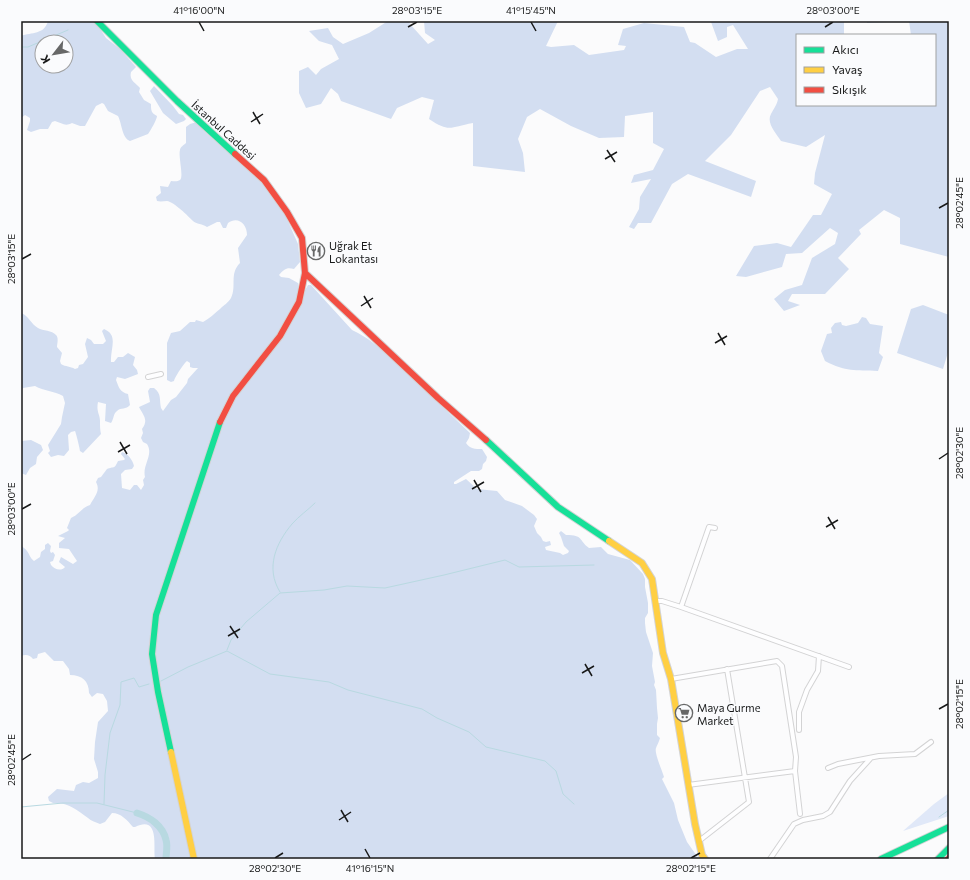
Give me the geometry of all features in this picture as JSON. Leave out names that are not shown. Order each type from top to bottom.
[{"type":"main road","name":"İstanbul Caddesi","points":[[97,21],[177,101],[264,180],[287,212],[302,238],[306,273]]},
{"type":"main road","points":[[194,859],[158,692],[152,654],[156,615],[224,412],[233,396],[280,336],[299,302],[306,273],[438,398],[558,507],[642,563],[652,579],[663,653],[671,679],[688,785],[699,842],[702,855],[705,859]]},
{"type":"main road","points":[[881,859],[949,827]]},
{"type":"main road","points":[[938,859],[949,848]]},
{"type":"street","points":[[148,377],[161,374]]},
{"type":"street","points":[[681,607],[709,527],[715,528]]},
{"type":"street","points":[[655,602],[662,601],[681,607],[849,667]]},
{"type":"street","points":[[800,730],[799,712],[807,690],[818,671],[819,656]]},
{"type":"street","points":[[671,679],[777,661],[782,666],[796,757],[795,771],[800,814]]},
{"type":"street","points":[[699,842],[749,802],[727,669]]},
{"type":"street","points":[[828,768],[838,764],[870,759],[879,756],[915,754],[931,742]]},
{"type":"street","points":[[770,859],[794,824],[803,820],[823,816],[830,812],[850,781],[870,759]]},
{"type":"street","points":[[688,785],[795,771]]},
{"type":"shaded area","points":[[48,21],[95,21],[106,38],[120,49],[136,67],[131,72],[131,77],[140,88],[139,92],[144,100],[151,104],[152,111],[157,116],[154,125],[148,134],[130,141],[127,139],[118,116],[108,111],[102,103],[96,106],[85,126],[72,123],[65,125],[55,121],[52,122],[48,129],[40,129],[31,132],[27,130],[30,118],[25,115],[21,118],[21,36],[44,29]]},
{"type":"shaded area","points":[[388,21],[409,21],[428,44],[435,40],[425,33],[424,21],[558,21],[546,46],[574,45],[589,55],[624,50],[626,46],[618,45],[623,29],[644,23],[684,27],[690,42],[695,43],[716,57],[737,49],[748,49],[733,25],[727,27],[727,37],[718,41],[711,22],[844,21],[844,34],[796,34],[796,106],[936,106],[936,34],[911,34],[909,21],[949,21],[949,257],[900,244],[900,218],[884,210],[859,230],[861,234],[838,258],[849,269],[825,294],[792,294],[788,301],[800,305],[784,311],[774,299],[785,290],[802,285],[812,258],[835,244],[838,233],[830,228],[802,253],[786,254],[782,267],[746,277],[736,276],[754,246],[777,243],[791,247],[813,215],[821,215],[832,194],[814,184],[815,173],[825,135],[806,147],[781,141],[772,128],[770,121],[771,114],[778,99],[770,87],[760,91],[731,135],[705,161],[756,181],[751,197],[688,174],[672,184],[651,223],[638,223],[634,229],[629,227],[639,209],[640,197],[651,179],[631,183],[634,175],[653,170],[664,149],[653,143],[653,112],[625,116],[624,137],[599,138],[571,126],[540,109],[527,117],[518,139],[523,153],[525,172],[473,166],[473,123],[450,128],[442,126],[429,119],[434,100],[422,97],[397,108],[391,119],[341,101],[338,94],[331,88],[321,104],[306,108],[299,93],[299,71],[308,67],[316,75],[321,69],[339,59],[332,45],[319,41],[309,31],[328,28],[333,37],[343,44],[369,33]]},
{"type":"shaded area","points":[[867,21],[909,21],[867,23]]},
{"type":"shaded area","points":[[154,86],[179,114],[183,115],[186,119],[184,121],[176,124],[163,113],[150,91]]},
{"type":"shaded area","points":[[197,122],[204,131],[263,184],[284,212],[298,244],[300,262],[294,269],[286,269],[279,275],[298,283],[299,295],[303,294],[308,285],[311,285],[352,330],[368,339],[386,353],[470,433],[466,443],[469,446],[482,449],[487,457],[482,469],[479,471],[471,471],[454,482],[454,484],[466,479],[477,489],[497,491],[505,500],[522,506],[537,519],[534,526],[543,541],[550,541],[551,545],[545,547],[546,550],[563,555],[568,553],[569,551],[564,546],[559,533],[561,531],[566,535],[572,535],[580,538],[589,548],[601,547],[608,554],[630,560],[643,574],[648,603],[648,613],[645,618],[645,623],[646,632],[653,653],[652,666],[656,690],[658,718],[657,735],[660,738],[656,748],[656,754],[664,777],[662,779],[674,803],[678,820],[687,842],[699,859],[155,859],[154,834],[148,825],[143,824],[133,827],[126,819],[115,813],[112,813],[105,822],[100,824],[68,805],[49,801],[48,797],[57,789],[74,791],[76,785],[83,782],[89,783],[98,778],[98,772],[94,759],[95,742],[98,722],[108,711],[107,701],[103,694],[97,693],[92,697],[89,693],[86,682],[78,676],[70,675],[69,669],[63,661],[54,661],[45,652],[38,654],[37,658],[33,659],[28,655],[21,656],[21,545],[34,561],[40,557],[41,552],[45,549],[45,545],[48,543],[51,546],[51,553],[53,552],[55,555],[53,561],[50,562],[54,568],[63,569],[65,567],[59,562],[61,557],[73,564],[77,561],[69,549],[59,548],[59,543],[65,538],[58,536],[69,530],[67,528],[71,518],[90,505],[98,488],[96,482],[98,478],[101,477],[107,469],[115,467],[118,461],[125,459],[121,454],[122,452],[130,458],[134,466],[132,469],[125,470],[121,474],[122,488],[130,490],[134,485],[137,485],[141,490],[144,485],[143,480],[145,477],[145,468],[149,456],[149,448],[141,438],[145,420],[139,407],[150,402],[148,391],[150,388],[154,388],[157,390],[159,395],[161,408],[163,411],[171,400],[176,397],[187,383],[188,379],[198,368],[190,367],[190,363],[187,361],[174,381],[171,382],[167,380],[167,343],[171,333],[180,331],[190,322],[195,322],[196,320],[203,322],[227,303],[233,294],[235,271],[240,263],[238,248],[247,235],[244,225],[235,220],[228,223],[226,228],[223,228],[220,222],[207,227],[194,222],[170,202],[157,201],[156,197],[161,193],[160,186],[168,187],[171,181],[180,180],[180,153],[181,148],[186,143],[186,127]]},
{"type":"shaded area","points":[[923,305],[949,315],[949,349],[943,369],[897,353],[911,309]]},
{"type":"shaded area","points":[[21,313],[38,328],[52,332],[57,336],[57,347],[62,353],[60,361],[63,365],[75,369],[78,368],[79,365],[83,364],[88,357],[85,344],[87,338],[94,344],[103,344],[106,341],[102,331],[104,329],[109,332],[113,339],[111,362],[114,362],[118,357],[123,357],[128,353],[135,357],[133,365],[138,374],[125,379],[117,377],[116,380],[120,389],[128,394],[130,405],[116,412],[111,423],[105,421],[106,404],[98,402],[97,408],[100,419],[101,434],[83,453],[80,451],[75,431],[68,435],[69,450],[64,456],[58,455],[51,457],[48,453],[50,451],[48,445],[61,424],[65,403],[63,396],[35,386],[23,388],[21,392]]},
{"type":"shaded area","points":[[862,317],[866,318],[870,324],[883,326],[879,353],[883,357],[878,371],[845,369],[825,361],[821,351],[827,334],[832,333],[831,328],[835,323],[841,322],[842,325],[846,326],[858,323]]},
{"type":"shaded area","points":[[31,440],[41,445],[43,450],[37,457],[36,464],[30,468],[26,475],[21,473],[21,441]]},
{"type":"shaded area","points":[[949,793],[949,816],[903,831],[934,804]]},
{"type":"waterway","points":[[21,47],[28,47],[68,30]]},
{"type":"waterway","points":[[280,592],[273,574],[274,556],[277,548],[286,531],[315,503]]},
{"type":"waterway","points":[[227,650],[231,640],[246,622],[280,593],[324,590],[347,586],[385,588],[505,560],[519,567],[594,565]]},
{"type":"waterway","points":[[161,681],[188,667],[227,651],[270,674],[329,682],[348,690],[422,709],[437,718],[469,732],[486,747],[545,761],[556,771],[563,794],[574,804]]},
{"type":"waterway","points":[[104,804],[105,775],[110,733],[120,705],[121,682],[134,678],[139,687],[149,684]]},
{"type":"waterway","points":[[21,807],[63,803],[97,803],[137,813]]},
{"type":"waterway","points":[[939,817],[949,810]]},
{"type":"waterway","points":[[137,813],[147,817],[162,830],[167,842],[166,859]]},
{"type":"traffic: fast","points":[[97,21],[177,101],[235,154]]},
{"type":"traffic: fast","points":[[171,752],[158,692],[152,654],[156,615],[220,422]]},
{"type":"traffic: fast","points":[[486,440],[558,507],[609,541]]},
{"type":"traffic: fast","points":[[881,859],[949,827]]},
{"type":"traffic: fast","points":[[938,859],[949,848]]},
{"type":"traffic: slow","points":[[609,541],[642,563],[652,579],[663,653],[671,679],[695,824],[702,855],[705,859]]},
{"type":"traffic: slow","points":[[171,752],[194,859]]},
{"type":"traffic: jam","points":[[220,422],[233,396],[280,336],[299,302],[305,273],[302,238],[287,212],[264,180],[235,154]]},
{"type":"traffic: jam","points":[[305,273],[438,398],[486,440]]},
{"type":"place","name":"Uğrak Et Lokantası","points":[[316,251]]},
{"type":"place","name":"Maya Gurme Market","points":[[684,713]]}]
